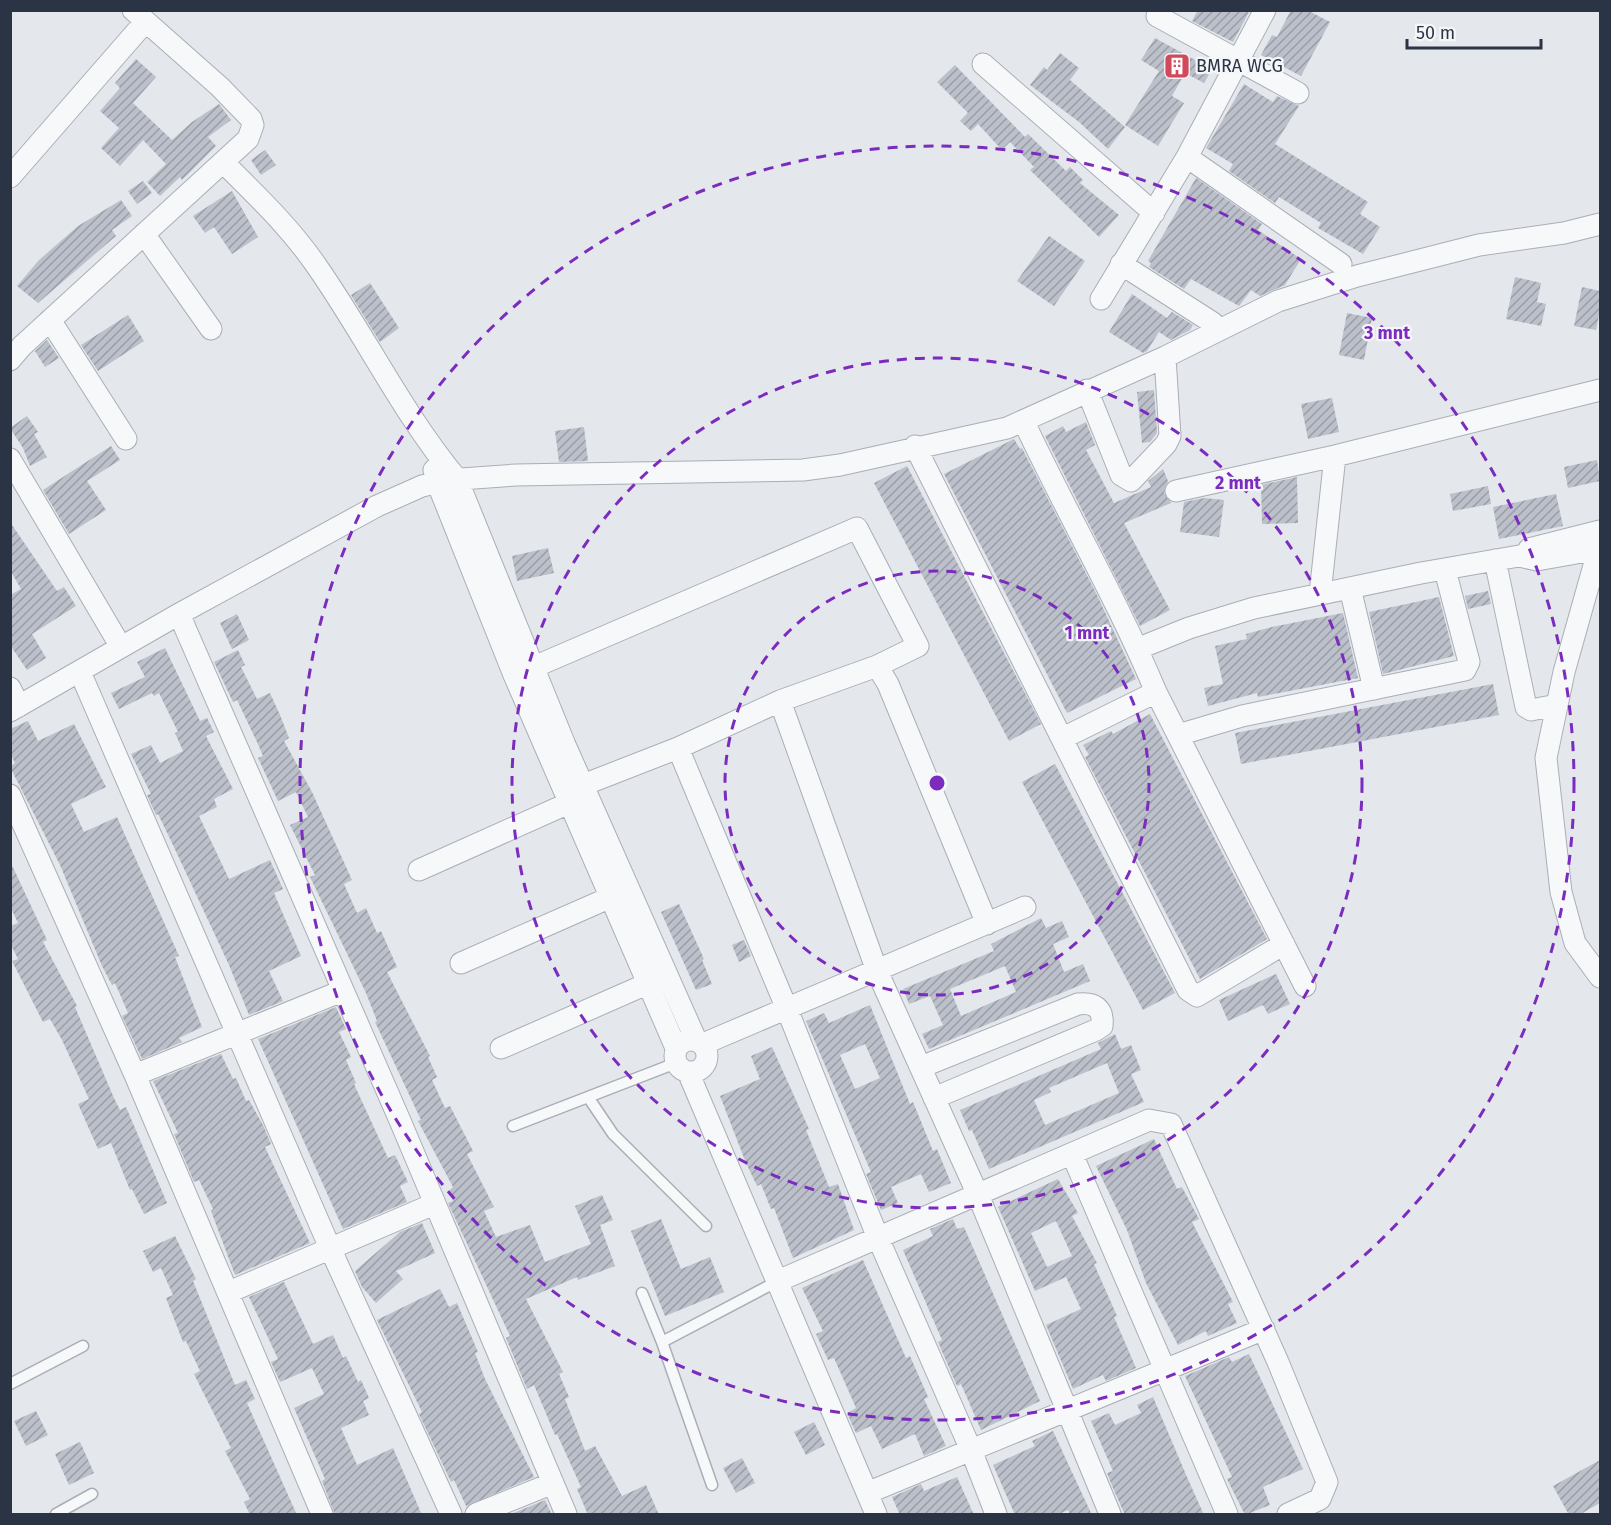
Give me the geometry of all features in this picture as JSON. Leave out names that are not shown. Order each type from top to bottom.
[{"type":"street","points":[[1101,299],[1187,157],[1266,10]]},
{"type":"street","points":[[10,177],[139,16],[220,87],[254,125],[248,139],[50,320],[10,360]]},
{"type":"street","points":[[1157,16],[1240,59],[1298,93]]},
{"type":"street","points":[[983,64],[1154,213]]},
{"type":"street","points":[[1187,157],[1341,264]]},
{"type":"street","points":[[223,162],[276,215],[317,267],[430,446],[447,481],[523,672],[569,802],[649,983],[680,1061],[778,1281],[876,1515]]},
{"type":"street","points":[[13,702],[80,672],[179,614],[406,492],[447,481],[516,475],[803,470],[840,465],[915,446],[978,436],[1024,422],[1087,390],[1165,357],[1278,301],[1346,279],[1479,244],[1564,233],[1600,224]]},
{"type":"street","points":[[144,234],[212,329]]},
{"type":"street","points":[[1122,264],[1213,322]]},
{"type":"street","points":[[50,320],[126,439]]},
{"type":"street","points":[[1087,390],[1121,476],[1131,481],[1170,436],[1165,357]]},
{"type":"street","points":[[1176,492],[1335,456],[1600,390]]},
{"type":"street","points":[[1024,422],[1137,649],[1156,692],[1305,986]]},
{"type":"street","points":[[915,446],[1192,995],[1197,996],[1284,944]]},
{"type":"street","points":[[1320,594],[1335,456]]},
{"type":"street","points":[[10,459],[121,647]]},
{"type":"street","points":[[523,672],[857,528],[918,646],[877,666],[780,701],[678,748],[583,785]]},
{"type":"street","points":[[1137,649],[1189,628],[1254,608],[1495,560],[1519,556],[1537,560],[1600,541]]},
{"type":"street","points":[[1599,975],[1575,943],[1561,892],[1546,758],[1557,705],[1600,541]]},
{"type":"street","points":[[1495,560],[1526,707],[1531,710],[1557,705]]},
{"type":"street","points":[[1178,735],[1242,716],[1465,670],[1469,662],[1445,570]]},
{"type":"street","points":[[1350,588],[1374,689]]},
{"type":"street","points":[[179,614],[566,1515]]},
{"type":"street","points":[[877,666],[888,684],[987,924]]},
{"type":"street","points":[[80,672],[330,1248],[451,1515]]},
{"type":"street","points":[[523,672],[583,785],[699,1042],[707,1053],[705,1063],[698,1070],[680,1061]]},
{"type":"street","points":[[1063,738],[1156,692]]},
{"type":"street","points":[[780,701],[877,971],[978,1195],[1110,1515]]},
{"type":"street","points":[[678,748],[787,1010],[878,1238],[971,1450],[996,1515]]},
{"type":"street","points":[[10,795],[135,1075],[322,1515]]},
{"type":"street","points":[[419,870],[569,802]]},
{"type":"street","points":[[462,963],[611,897]]},
{"type":"street","points":[[680,1061],[685,1040],[699,1042],[787,1010],[1025,907]]},
{"type":"street","points":[[626,930],[646,923]]},
{"type":"street","points":[[501,1048],[649,983]]},
{"type":"street","points":[[135,1075],[342,991]]},
{"type":"street","points":[[921,1067],[1041,1019],[1089,1003],[1097,1006],[1103,1016],[1102,1026],[1096,1030],[934,1098]]},
{"type":"street","points":[[1041,1019],[1054,1048]]},
{"type":"street","points":[[969,1048],[981,1079]]},
{"type":"street","points":[[778,1281],[1149,1120],[1171,1124],[1264,1329],[1327,1482],[1320,1499],[1304,1512]]},
{"type":"street","points":[[1072,1154],[1227,1515]]},
{"type":"street","points":[[229,1292],[434,1204]]},
{"type":"street","points":[[867,1493],[1264,1329]]},
{"type":"street","points":[[476,1515],[553,1483]]},
{"type":"lane","points":[[513,1126],[680,1061]]},
{"type":"lane","points":[[588,1097],[614,1134],[706,1226]]},
{"type":"lane","points":[[662,1342],[778,1281]]},
{"type":"lane","points":[[642,1293],[662,1342],[712,1485]]},
{"type":"lane","points":[[10,1384],[83,1346]]},
{"type":"lane","points":[[56,1515],[92,1494]]},
{"type":"building","points":[[1198,10],[1250,10],[1233,42],[1192,21]]},
{"type":"building","points":[[1291,10],[1307,10],[1330,22],[1301,76],[1261,55],[1272,35],[1277,37]]},
{"type":"building","points":[[1155,38],[1197,61],[1199,58],[1214,66],[1204,83],[1185,73],[1172,96],[1184,103],[1158,146],[1125,125],[1159,71],[1141,60]]},
{"type":"building","points":[[1060,53],[1079,68],[1070,80],[1125,127],[1108,149],[1079,122],[1030,85],[1044,67],[1047,70]]},
{"type":"building","points":[[136,59],[156,77],[133,103],[172,140],[192,122],[219,104],[231,120],[208,137],[216,146],[182,180],[180,177],[160,196],[147,182],[166,164],[143,140],[120,166],[101,148],[119,128],[100,111],[120,88],[115,83]]},
{"type":"building","points":[[955,65],[1025,137],[1028,134],[1066,171],[1070,167],[1083,180],[1080,183],[1119,215],[1099,237],[1030,170],[1034,167],[1010,142],[1002,150],[978,124],[971,131],[960,121],[968,113],[937,82]]},
{"type":"building","points":[[1244,84],[1273,102],[1277,96],[1299,106],[1275,144],[1368,202],[1360,214],[1380,227],[1363,254],[1318,228],[1321,223],[1279,197],[1275,203],[1229,171],[1233,164],[1206,148]]},
{"type":"building","points":[[265,150],[276,165],[261,175],[251,160]]},
{"type":"building","points":[[1196,178],[1262,224],[1258,230],[1301,259],[1285,285],[1260,296],[1251,290],[1239,306],[1191,279],[1184,289],[1149,267],[1151,263],[1148,261]]},
{"type":"building","points":[[143,181],[152,193],[137,204],[128,191]]},
{"type":"building","points":[[232,191],[258,237],[232,254],[214,227],[205,233],[193,216]]},
{"type":"building","points":[[121,200],[132,216],[112,230],[116,236],[38,303],[17,286],[39,260],[78,226]]},
{"type":"building","points":[[1049,236],[1085,261],[1054,306],[1017,281]]},
{"type":"building","points":[[1515,277],[1541,283],[1537,302],[1546,304],[1541,326],[1506,319]]},
{"type":"building","points":[[370,283],[399,328],[380,342],[351,295]]},
{"type":"building","points":[[1582,287],[1600,291],[1600,310],[1596,330],[1574,326]]},
{"type":"building","points":[[1132,294],[1167,318],[1172,312],[1193,325],[1190,330],[1171,340],[1159,332],[1147,351],[1143,353],[1109,332]]},
{"type":"building","points":[[1347,313],[1372,318],[1364,360],[1339,355]]},
{"type":"building","points":[[128,315],[144,341],[98,371],[81,345]]},
{"type":"building","points":[[47,340],[59,358],[45,367],[35,351]]},
{"type":"building","points":[[1154,390],[1157,433],[1150,442],[1142,443],[1137,392]]},
{"type":"building","points":[[1332,398],[1339,432],[1308,439],[1301,404]]},
{"type":"building","points":[[27,416],[38,432],[34,434],[47,457],[30,466],[23,448],[10,428]]},
{"type":"building","points":[[1086,422],[1095,445],[1086,450],[1114,503],[1151,487],[1148,481],[1163,469],[1168,481],[1164,493],[1171,503],[1124,523],[1170,610],[1140,626],[1045,436],[1063,426],[1066,432]]},
{"type":"building","points":[[584,427],[588,461],[559,462],[555,431]]},
{"type":"building","points":[[1014,439],[1020,449],[1022,448],[1097,595],[1136,679],[1067,713],[944,474]]},
{"type":"building","points":[[111,446],[120,460],[87,481],[106,510],[69,534],[43,490]]},
{"type":"building","points":[[1597,460],[1600,481],[1568,488],[1564,467]]},
{"type":"building","points":[[907,466],[1041,724],[1009,741],[874,483]]},
{"type":"building","points":[[1297,477],[1298,523],[1262,524],[1261,485]]},
{"type":"building","points":[[1488,486],[1491,504],[1453,511],[1450,494]]},
{"type":"building","points":[[1556,494],[1563,526],[1499,539],[1493,507]]},
{"type":"building","points":[[1204,498],[1224,500],[1219,537],[1180,532],[1184,502]]},
{"type":"building","points":[[10,522],[57,591],[64,587],[76,606],[32,634],[46,658],[27,670],[10,645],[10,595],[21,589],[10,570]]},
{"type":"building","points":[[548,548],[554,573],[517,581],[512,556]]},
{"type":"building","points":[[1488,591],[1491,604],[1468,609],[1465,596]]},
{"type":"building","points":[[1439,597],[1454,656],[1383,674],[1369,612]]},
{"type":"building","points":[[1343,613],[1358,678],[1258,697],[1257,693],[1208,706],[1204,688],[1223,684],[1215,646],[1247,639],[1246,634],[1272,627]]},
{"type":"building","points":[[237,614],[249,640],[232,649],[220,623]]},
{"type":"building","points":[[165,648],[200,721],[207,718],[214,732],[206,736],[233,789],[214,799],[217,807],[199,816],[229,879],[270,860],[283,889],[274,893],[301,956],[269,971],[283,1001],[249,1015],[229,965],[158,814],[156,815],[147,795],[151,794],[131,754],[151,745],[160,763],[183,751],[175,733],[178,732],[159,693],[154,696],[152,693],[119,709],[111,693],[145,677],[137,662]]},
{"type":"building","points":[[238,650],[245,665],[241,667],[257,699],[270,693],[280,715],[289,738],[284,741],[312,792],[352,880],[344,884],[357,913],[366,908],[377,933],[381,931],[397,967],[387,972],[430,1056],[428,1057],[437,1077],[432,1080],[445,1108],[450,1106],[473,1151],[467,1154],[494,1207],[484,1211],[496,1237],[530,1225],[545,1262],[591,1244],[575,1206],[602,1195],[613,1220],[600,1225],[615,1266],[578,1280],[577,1277],[526,1299],[563,1372],[559,1374],[569,1397],[565,1399],[585,1451],[595,1446],[622,1496],[646,1485],[659,1515],[588,1515],[577,1489],[581,1487],[557,1434],[555,1435],[534,1385],[527,1389],[506,1338],[510,1336],[448,1203],[453,1201],[449,1191],[453,1187],[418,1121],[421,1120],[375,1022],[377,1021],[366,993],[310,877],[315,875],[290,825],[308,817],[296,792],[278,801],[258,758],[263,756],[257,742],[237,700],[233,702],[214,662]]},
{"type":"building","points":[[1493,684],[1499,715],[1241,764],[1235,733]]},
{"type":"building","points":[[1150,714],[1267,939],[1200,979],[1085,757],[1089,755],[1083,745],[1111,731],[1113,734]]},
{"type":"building","points":[[28,721],[38,741],[74,724],[106,787],[71,804],[84,832],[117,817],[179,956],[175,957],[202,1027],[179,1038],[182,1042],[142,1059],[122,1016],[128,1013],[115,983],[112,985],[102,966],[60,865],[10,767],[15,763],[10,753],[10,729]]},
{"type":"building","points":[[1055,764],[1175,993],[1143,1010],[1022,782]]},
{"type":"building","points":[[10,861],[47,940],[43,942],[77,1006],[75,1007],[114,1098],[120,1110],[126,1107],[167,1203],[144,1214],[132,1189],[130,1190],[111,1143],[98,1149],[78,1104],[89,1099],[62,1040],[50,1019],[43,1022],[12,961],[18,959],[10,943],[10,926],[18,923],[10,906]]},
{"type":"building","points":[[679,904],[704,959],[702,960],[712,984],[696,990],[661,912]]},
{"type":"building","points":[[1041,918],[1046,928],[1062,921],[1069,937],[1053,944],[1064,972],[1083,964],[1090,981],[929,1049],[922,1034],[943,1025],[930,996],[909,1004],[903,989],[994,951],[991,944]],"holes":[[[1005,966],[1016,992],[961,1016],[950,989]]]},
{"type":"building","points":[[744,940],[751,956],[739,962],[732,945]]},
{"type":"building","points":[[1276,974],[1290,1004],[1268,1014],[1263,1005],[1228,1021],[1219,1000]]},
{"type":"building","points":[[870,1005],[910,1104],[913,1102],[933,1151],[937,1149],[951,1183],[929,1192],[921,1174],[891,1187],[898,1203],[881,1210],[866,1174],[871,1172],[806,1021],[824,1013],[829,1023]],"holes":[[[865,1044],[880,1078],[855,1089],[840,1055]]]},
{"type":"building","points":[[336,1007],[346,1029],[339,1032],[351,1057],[346,1060],[356,1083],[354,1084],[388,1158],[395,1155],[408,1182],[400,1186],[407,1202],[343,1229],[258,1039]]},
{"type":"building","points":[[1115,1034],[1121,1049],[1131,1045],[1141,1070],[1131,1074],[1144,1102],[989,1169],[972,1130],[969,1131],[960,1110],[1101,1049],[1098,1043]],"holes":[[[1107,1063],[1119,1093],[1045,1125],[1034,1100],[1051,1092],[1049,1088]]]},
{"type":"building","points":[[772,1047],[809,1129],[806,1130],[829,1187],[838,1184],[854,1230],[793,1258],[774,1208],[771,1209],[761,1184],[757,1186],[746,1163],[720,1096],[760,1079],[751,1056]]},
{"type":"building","points":[[221,1054],[233,1079],[236,1078],[246,1101],[249,1100],[263,1125],[271,1144],[265,1147],[310,1243],[235,1275],[211,1211],[213,1209],[199,1180],[194,1182],[174,1134],[178,1133],[153,1081]]},
{"type":"building","points":[[1154,1139],[1177,1189],[1182,1187],[1199,1219],[1192,1222],[1233,1302],[1228,1304],[1237,1323],[1208,1336],[1206,1331],[1178,1345],[1146,1283],[1127,1230],[1096,1166]]},
{"type":"building","points":[[1058,1179],[1078,1213],[1072,1216],[1097,1263],[1094,1264],[1117,1316],[1114,1317],[1136,1368],[1106,1381],[1103,1375],[1073,1389],[1046,1325],[1081,1309],[1066,1277],[1035,1291],[998,1207]],"holes":[[[1056,1221],[1072,1256],[1047,1267],[1031,1233]]]},
{"type":"building","points":[[661,1219],[681,1269],[710,1257],[724,1292],[665,1316],[631,1231]]},
{"type":"building","points":[[953,1219],[957,1229],[964,1227],[1040,1401],[981,1430],[961,1384],[957,1386],[938,1342],[942,1340],[903,1250],[933,1236],[930,1229]]},
{"type":"building","points":[[422,1223],[435,1253],[396,1271],[403,1279],[376,1303],[362,1287],[355,1271],[400,1232]]},
{"type":"building","points":[[175,1236],[196,1279],[193,1281],[235,1385],[246,1380],[255,1399],[247,1403],[297,1515],[250,1515],[244,1502],[250,1499],[225,1451],[231,1448],[194,1374],[200,1371],[186,1341],[183,1342],[166,1298],[173,1295],[161,1268],[153,1272],[143,1251]]},
{"type":"building","points":[[863,1260],[906,1358],[910,1356],[928,1397],[924,1399],[946,1446],[924,1456],[915,1434],[882,1449],[871,1426],[856,1433],[847,1413],[856,1408],[834,1358],[828,1360],[816,1334],[823,1331],[802,1288]]},
{"type":"building","points":[[284,1282],[313,1344],[333,1335],[343,1358],[346,1356],[358,1382],[361,1380],[369,1398],[363,1401],[369,1415],[341,1428],[357,1465],[393,1448],[422,1515],[335,1515],[322,1481],[325,1479],[294,1408],[324,1394],[312,1368],[280,1382],[271,1362],[278,1359],[249,1297]]},
{"type":"building","points":[[440,1289],[449,1307],[457,1303],[478,1352],[475,1353],[485,1379],[534,1477],[466,1506],[454,1480],[451,1482],[419,1414],[422,1412],[377,1320]]},
{"type":"building","points":[[1249,1354],[1303,1469],[1263,1487],[1270,1505],[1245,1515],[1227,1479],[1232,1477],[1185,1376],[1229,1357],[1232,1362]]},
{"type":"building","points":[[1153,1397],[1204,1515],[1125,1515],[1113,1488],[1107,1473],[1113,1471],[1091,1421],[1109,1413],[1115,1425],[1141,1413],[1137,1405]]},
{"type":"building","points":[[36,1411],[48,1435],[26,1446],[14,1421]]},
{"type":"building","points":[[814,1422],[825,1445],[806,1455],[794,1432]]},
{"type":"building","points":[[1053,1431],[1092,1515],[1070,1515],[1068,1510],[1057,1515],[1015,1515],[993,1465],[1035,1446],[1032,1441]]},
{"type":"building","points":[[80,1442],[94,1473],[69,1485],[55,1454]]},
{"type":"building","points":[[742,1458],[755,1483],[736,1493],[723,1468]]},
{"type":"building","points":[[1600,1460],[1600,1503],[1579,1515],[1569,1515],[1553,1486]]},
{"type":"building","points":[[957,1477],[974,1515],[900,1515],[892,1497],[921,1484],[924,1491]]},
{"type":"building","points":[[545,1500],[552,1515],[509,1515]]},
{"type":"place","name":"BMRA WCG","points":[[1177,66]]}]
